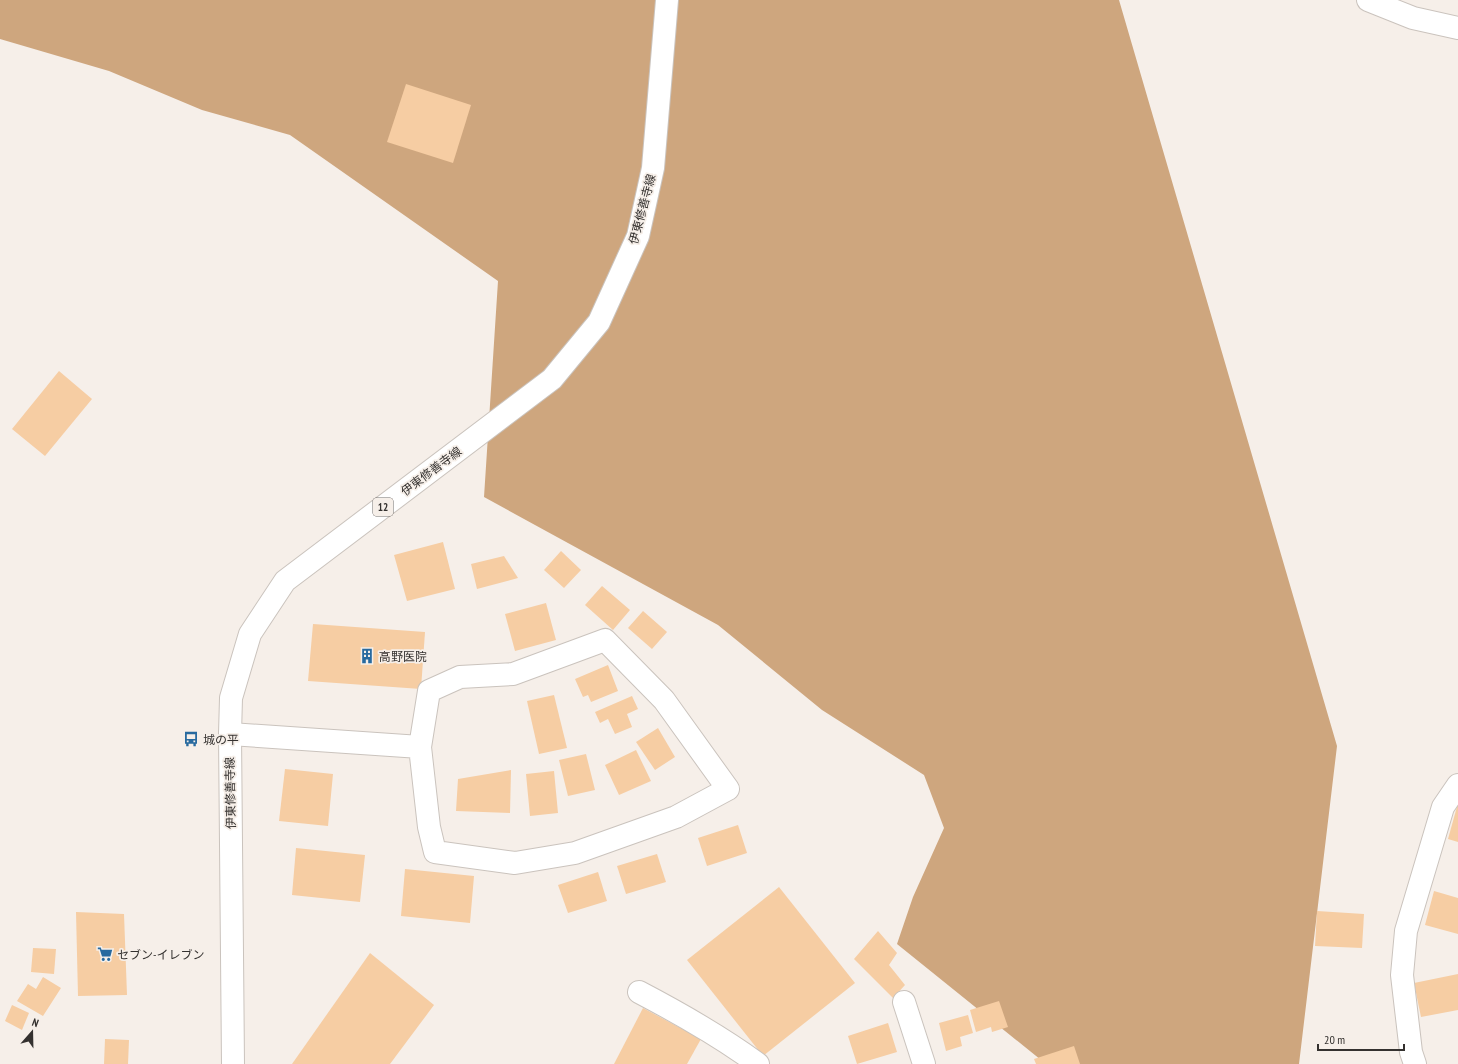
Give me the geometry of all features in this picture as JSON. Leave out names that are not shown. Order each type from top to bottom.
[{"type":"street","name":"伊東修善寺線","points":[[233,1064],[231,698],[250,634],[285,581],[552,378],[599,322],[638,236],[653,168],[667,0]]},
{"type":"street","points":[[1368,0],[1413,18],[1458,28]]},
{"type":"street","points":[[605,640],[664,700],[728,789],[676,817],[575,853],[515,863],[435,852],[429,827],[420,747],[429,691],[460,677],[513,674],[605,640]]},
{"type":"street","points":[[230,734],[420,747]]},
{"type":"street","points":[[1415,1064],[1412,1052],[1402,975],[1406,931],[1443,807],[1458,785]]},
{"type":"street","points":[[639,992],[694,1021],[728,1042],[758,1064]]},
{"type":"street","points":[[904,1002],[924,1064]]},
{"type":"shaded area","points":[[0,0],[1119,0],[1337,746],[1299,1064],[1046,1064],[897,944],[913,897],[944,828],[924,775],[822,710],[718,625],[484,497],[498,281],[290,135],[202,110],[109,71],[0,39]]},
{"type":"building","points":[[406,84],[471,105],[453,163],[387,142]]},
{"type":"building","points":[[59,371],[92,399],[45,456],[12,429]]},
{"type":"building","points":[[443,542],[455,589],[407,601],[394,555]]},
{"type":"building","points":[[561,551],[581,570],[564,588],[544,570]]},
{"type":"building","points":[[504,556],[518,578],[477,589],[471,564]]},
{"type":"building","points":[[602,586],[630,610],[613,630],[585,605]]},
{"type":"building","points":[[546,603],[556,640],[515,651],[505,614]]},
{"type":"building","points":[[643,611],[667,632],[652,649],[628,628]]},
{"type":"building","name":"高野医院","points":[[313,624],[425,632],[421,689],[308,681]]},
{"type":"building","points":[[608,665],[618,691],[591,702],[588,695],[583,697],[575,679]]},
{"type":"building","points":[[554,695],[567,748],[539,754],[527,701]]},
{"type":"building","points":[[632,696],[638,709],[627,714],[632,727],[615,734],[608,719],[600,723],[595,712]]},
{"type":"building","points":[[658,728],[675,757],[655,770],[636,742]]},
{"type":"building","points":[[636,750],[651,781],[619,795],[605,765]]},
{"type":"building","points":[[586,754],[595,790],[568,796],[559,760]]},
{"type":"building","points":[[285,769],[333,774],[328,826],[279,821]]},
{"type":"building","points":[[511,770],[510,813],[456,811],[458,779]]},
{"type":"building","points":[[554,771],[558,813],[530,816],[526,774]]},
{"type":"building","points":[[1458,803],[1458,842],[1448,839]]},
{"type":"building","points":[[738,825],[747,853],[707,866],[698,838]]},
{"type":"building","points":[[296,848],[365,855],[360,902],[292,895]]},
{"type":"building","points":[[657,854],[666,882],[626,894],[617,866]]},
{"type":"building","points":[[405,869],[474,876],[470,923],[401,916]]},
{"type":"building","points":[[598,872],[607,901],[568,913],[558,885]]},
{"type":"building","points":[[779,887],[855,983],[763,1056],[687,960]]},
{"type":"building","points":[[1434,891],[1458,898],[1458,934],[1425,925]]},
{"type":"building","points":[[1317,911],[1364,914],[1362,948],[1315,946]]},
{"type":"building","points":[[76,912],[124,914],[127,995],[78,996]]},
{"type":"building","points":[[878,931],[897,953],[889,965],[905,985],[893,998],[854,959]]},
{"type":"building","points":[[33,948],[56,949],[54,974],[31,972]]},
{"type":"building","points":[[370,953],[434,1005],[390,1064],[292,1064]]},
{"type":"building","points":[[1458,974],[1458,1010],[1421,1017],[1414,983]]},
{"type":"building","points":[[43,977],[61,988],[43,1016],[17,1001],[28,984],[36,989]]},
{"type":"building","points":[[999,1001],[1008,1027],[992,1032],[991,1027],[976,1032],[970,1010]]},
{"type":"building","points":[[12,1005],[29,1013],[22,1030],[5,1021]]},
{"type":"building","points":[[643,1008],[701,1039],[687,1064],[614,1064]]},
{"type":"building","points":[[968,1015],[973,1033],[960,1037],[962,1046],[946,1051],[939,1023]]},
{"type":"building","points":[[888,1023],[897,1052],[857,1064],[848,1036]]},
{"type":"building","points":[[105,1039],[129,1040],[128,1064],[104,1064]]},
{"type":"building","points":[[1074,1046],[1080,1064],[1036,1064],[1034,1059]]},
{"type":"place","name":"高野医院","points":[[367,656]]},
{"type":"place","name":"城の平","points":[[191,739]]},
{"type":"place","name":"セブン-イレブン","points":[[105,954]]}]
